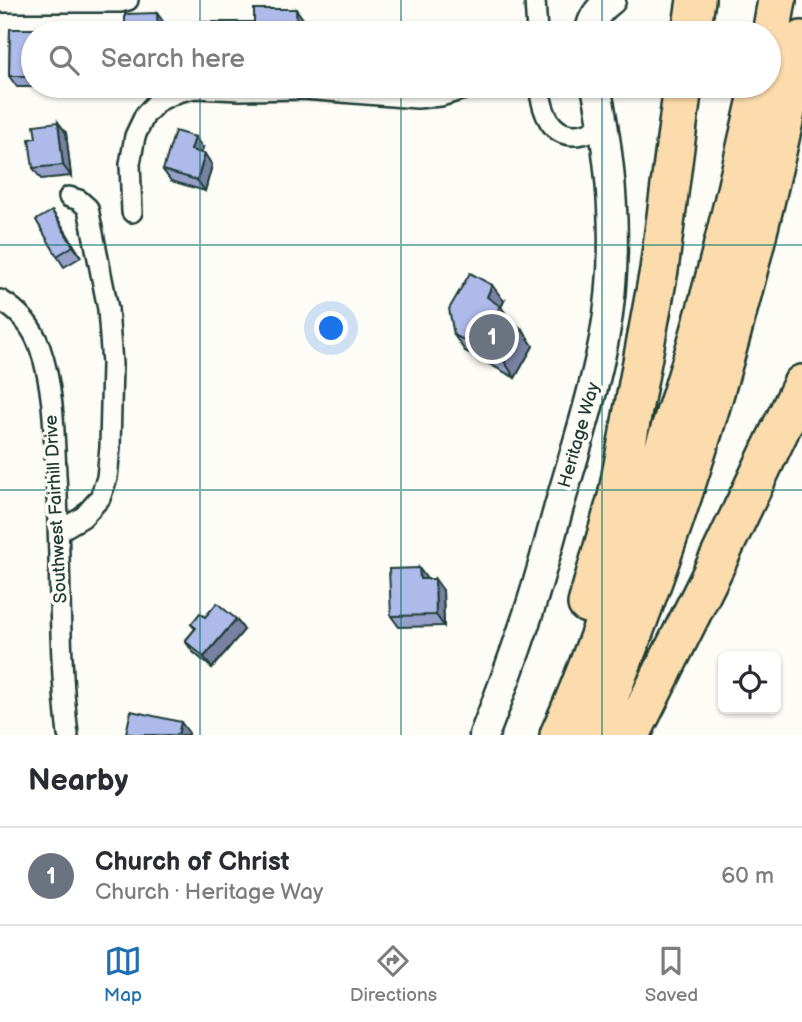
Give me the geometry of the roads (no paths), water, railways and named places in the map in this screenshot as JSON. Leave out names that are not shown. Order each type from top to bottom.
[{"type":"highway","points":[[693,21],[696,0]]},
{"type":"highway","points":[[777,0],[779,21]]},
{"type":"highway","points":[[547,735],[617,497],[659,270],[681,98]]},
{"type":"highway","points":[[559,735],[578,693],[618,585],[692,359],[724,242],[757,98]]},
{"type":"highway","points":[[594,735],[648,595],[689,475],[727,346],[769,188],[776,98]]},
{"type":"highway","points":[[631,735],[802,384]]},
{"type":"street","points":[[0,2],[128,0]]},
{"type":"street","points":[[535,0],[536,21]]},
{"type":"street","points":[[594,21],[598,12],[611,0]]},
{"type":"street","points":[[132,212],[131,164],[135,136],[145,116],[158,101],[165,98]]},
{"type":"street","points":[[540,98],[546,118],[556,130],[583,134],[604,124]]},
{"type":"street","name":"Heritage Way","points":[[484,735],[530,608],[577,451],[604,336],[613,234],[609,161],[599,98]]},
{"type":"street","points":[[59,531],[83,517],[100,498],[107,478],[112,411],[108,309],[88,208],[79,200],[69,197]]},
{"type":"street","name":"Southwest Fairhill Drive","points":[[0,300],[21,316],[33,331],[46,369],[54,427],[61,632],[68,735]]},
{"type":"place","name":"Church of Christ","points":[[492,337]]}]
